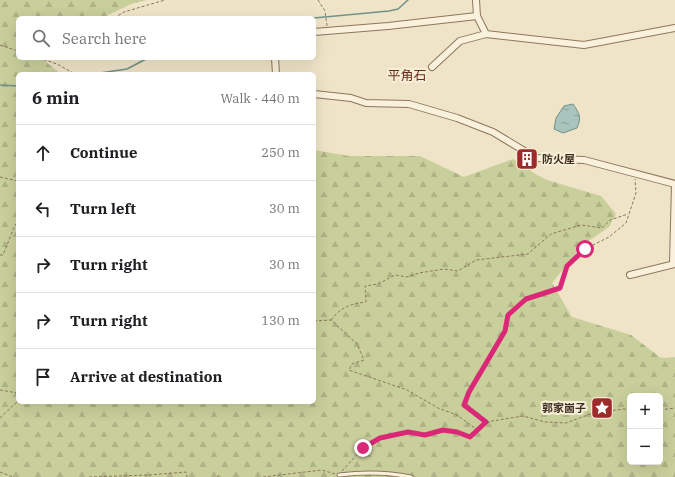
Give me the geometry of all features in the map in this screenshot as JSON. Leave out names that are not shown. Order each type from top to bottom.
[{"type":"street","points":[[476,0],[477,16],[486,34]]},
{"type":"street","points":[[316,32],[388,26],[477,16]]},
{"type":"street","points":[[432,67],[460,41],[486,34],[584,45],[675,28]]},
{"type":"street","points":[[275,60],[276,72]]},
{"type":"street","points":[[316,94],[351,98],[366,103],[409,104],[493,132],[536,158],[584,160],[675,184],[674,264],[630,275]]},
{"type":"lane","points":[[339,475],[365,472],[390,473],[411,477]]},
{"type":"path","points":[[117,16],[124,12],[165,0]]},
{"type":"path","points":[[318,0],[325,11],[328,30]]},
{"type":"path","points":[[0,45],[16,50]]},
{"type":"path","points":[[47,61],[71,72]]},
{"type":"path","points":[[486,422],[464,405],[469,392],[505,331],[508,315],[526,299],[560,288],[567,266],[585,249],[609,237],[626,223],[636,193],[634,173]]},
{"type":"path","points":[[0,178],[16,182]]},
{"type":"path","points":[[316,322],[331,320],[339,310],[349,304],[366,302],[365,286],[378,284],[395,275],[407,277],[419,273],[444,269],[458,270],[476,260],[528,254],[550,234],[581,225],[602,228],[610,220],[629,214]]},
{"type":"path","points":[[0,255],[3,255],[14,225],[16,224]]},
{"type":"path","points":[[331,320],[357,344],[364,360],[352,364],[349,370],[407,390],[438,408],[457,415],[477,430]]},
{"type":"path","points":[[0,390],[16,393]]},
{"type":"path","points":[[0,418],[16,403]]},
{"type":"path","points":[[663,410],[675,408]]},
{"type":"path","points":[[263,477],[322,470],[339,475],[363,448],[380,438],[408,432],[425,435],[443,430],[457,432],[470,437],[486,422],[523,416],[545,422],[566,423],[593,413],[627,410]]},
{"type":"path","points":[[0,472],[13,477]]},
{"type":"path","points":[[89,477],[186,472],[187,477]]},
{"type":"path","points":[[217,477],[220,475],[220,477]]},
{"type":"green space","points":[[0,0],[147,0],[131,4],[106,16],[16,16],[16,60],[44,60],[58,72],[16,72],[16,404],[316,404],[316,150],[349,156],[420,156],[464,177],[513,159],[547,180],[601,196],[616,214],[609,227],[584,244],[552,283],[572,317],[631,335],[661,358],[675,357],[675,477],[0,477]]},
{"type":"water","points":[[573,104],[579,115],[577,128],[563,133],[554,129],[556,118],[564,106]]},
{"type":"waterway","points":[[316,18],[389,11],[398,9],[408,0]]},
{"type":"waterway","points":[[107,72],[127,69],[144,60]]},
{"type":"waterway","points":[[0,85],[16,86]]},
{"type":"place","name":"防火屋","points":[[527,159]]},
{"type":"place","name":"郭家崮子","points":[[602,408]]},
{"type":"district","name":"平角石","points":[[407,75]]},
{"type":"route","points":[[363,448],[380,438],[408,432],[425,435],[443,430],[457,432],[470,437],[486,422],[464,405],[469,392],[505,331],[508,315],[526,299],[560,288],[567,266],[585,249]]}]
